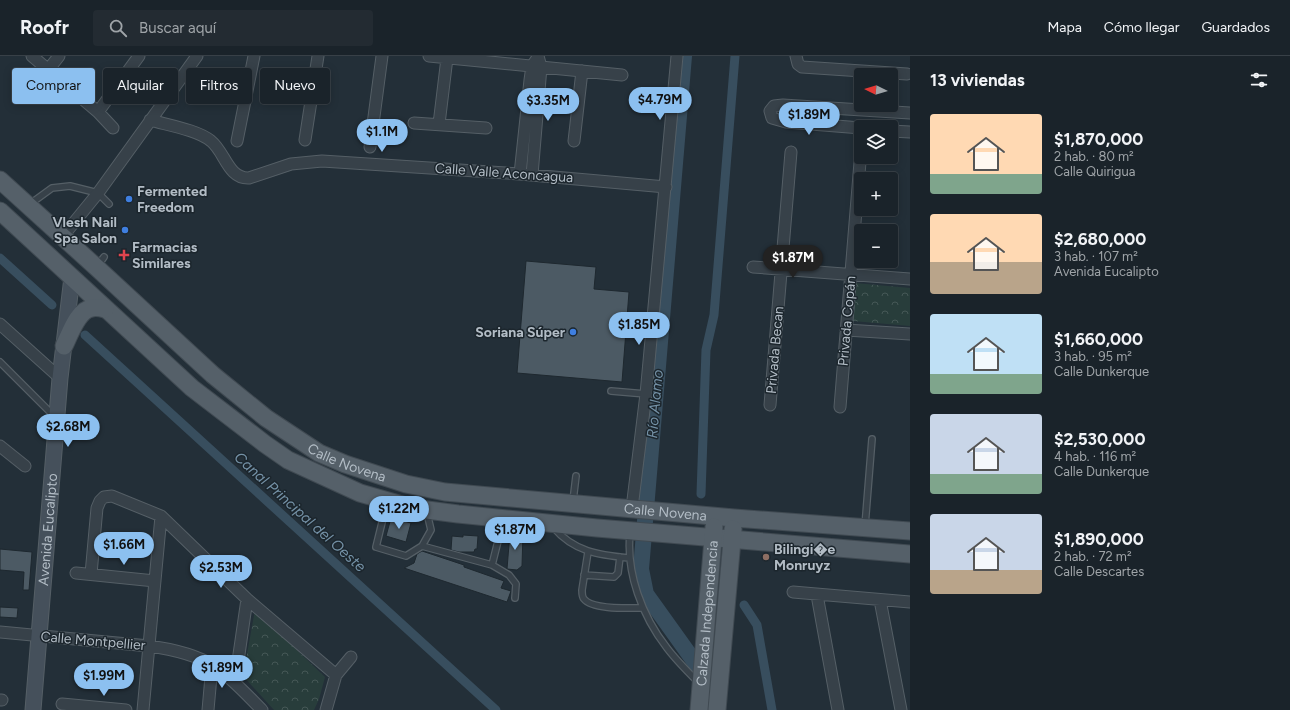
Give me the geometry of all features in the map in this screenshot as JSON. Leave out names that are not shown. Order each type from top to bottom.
[{"type":"main road","name":"Calle Novena","points":[[0,180],[63,236],[100,262],[213,375],[266,418],[319,453],[345,464],[406,484],[445,492],[910,532]]},
{"type":"main road","name":"Calle Novena","points":[[0,211],[192,388],[288,460],[360,494],[387,502],[426,510],[503,519],[910,554]]},
{"type":"main road","points":[[64,346],[81,315],[86,310],[92,308],[105,309]]},
{"type":"main road","points":[[241,425],[253,428],[289,452],[328,472],[336,473],[341,471],[345,464]]},
{"type":"main road","points":[[342,486],[345,478],[348,477],[406,495],[421,498],[445,492]]},
{"type":"main road","points":[[597,528],[623,518],[634,508]]},
{"type":"main road","name":"Calzada Independencia","points":[[699,710],[715,516]]},
{"type":"main road","name":"Calzada Independencia","points":[[716,710],[734,518]]},
{"type":"street","points":[[32,56],[46,68]]},
{"type":"street","points":[[50,68],[59,56]]},
{"type":"street","points":[[98,112],[139,56]]},
{"type":"street","points":[[63,236],[98,193],[196,56]]},
{"type":"street","points":[[237,141],[254,56]]},
{"type":"street","points":[[305,140],[318,56]]},
{"type":"street","points":[[370,147],[382,56]]},
{"type":"street","points":[[429,56],[537,62],[582,71],[622,75]]},
{"type":"street","points":[[634,508],[678,56]]},
{"type":"street","points":[[796,56],[798,64],[802,67],[907,74]]},
{"type":"street","points":[[439,124],[447,58]]},
{"type":"street","points":[[520,174],[537,62]]},
{"type":"street","points":[[532,175],[537,62]]},
{"type":"street","points":[[574,141],[582,71]]},
{"type":"street","points":[[88,104],[113,128]]},
{"type":"street","points":[[854,127],[780,121],[772,118],[770,111],[774,106],[783,105],[910,113]]},
{"type":"street","name":"Calle Valle Aconcagua","points":[[150,120],[200,134],[212,141],[234,173],[238,177],[244,178],[291,164],[306,161],[322,161],[520,174],[666,187]]},
{"type":"street","points":[[414,123],[486,128]]},
{"type":"street","points":[[898,131],[910,132]]},
{"type":"street","name":"Privada Becan","points":[[770,405],[791,152]]},
{"type":"street","name":"Privada Copán","points":[[840,407],[860,164]]},
{"type":"street","points":[[752,267],[910,279]]},
{"type":"street","name":"Avenida Eucalipto","points":[[33,710],[60,378],[72,277]]},
{"type":"street","points":[[0,324],[60,378]]},
{"type":"street","points":[[846,330],[910,334]]},
{"type":"street","points":[[0,446],[25,466]]},
{"type":"street","points":[[91,574],[97,508],[100,501],[104,497],[112,496],[161,516],[247,599],[336,675]]},
{"type":"street","points":[[143,710],[161,516]]},
{"type":"street","points":[[76,573],[155,581]]},
{"type":"street","points":[[793,592],[910,602]]},
{"type":"street","points":[[817,595],[838,710]]},
{"type":"street","points":[[235,682],[247,599]]},
{"type":"street","points":[[880,600],[901,710]]},
{"type":"street","name":"Calle Montpellier","points":[[0,632],[170,649],[212,665],[235,682],[262,710]]},
{"type":"street","points":[[326,710],[336,675],[351,657]]},
{"type":"street","points":[[208,710],[212,665]]},
{"type":"street","points":[[62,704],[80,708],[126,710]]},
{"type":"lane","points":[[28,205],[52,188],[70,186],[98,193],[109,204]]},
{"type":"lane","points":[[0,362],[57,420]]},
{"type":"lane","points":[[612,391],[646,394]]},
{"type":"lane","points":[[864,528],[872,439]]},
{"type":"lane","points":[[572,503],[576,476]]},
{"type":"lane","points":[[387,502],[376,547],[406,556],[422,546],[431,530],[426,510]]},
{"type":"lane","points":[[492,566],[503,519]]},
{"type":"lane","points":[[550,524],[559,535],[570,543],[588,552],[629,558]]},
{"type":"lane","points":[[632,531],[629,558],[643,608],[656,633],[666,647],[701,684]]},
{"type":"lane","points":[[422,546],[492,566],[509,575],[516,584],[515,598]]},
{"type":"lane","points":[[588,552],[582,595],[585,601],[603,606],[643,608]]},
{"type":"lane","points":[[584,576],[614,577],[618,573],[620,557]]},
{"type":"green space","points":[[855,283],[910,288],[910,326],[853,321]]},
{"type":"green space","points":[[255,610],[325,677],[319,699],[314,710],[274,710],[243,676]]},
{"type":"building","name":"Soriana Súper","points":[[526,261],[596,267],[594,289],[629,292],[622,382],[517,373]]},
{"type":"building","points":[[391,518],[411,523],[406,542],[386,536]]},
{"type":"building","points":[[510,532],[523,533],[522,566],[517,570],[507,569]]},
{"type":"building","points":[[463,535],[478,536],[477,549],[475,549],[474,552],[459,552],[451,550],[452,536],[463,537]]},
{"type":"building","points":[[0,549],[32,552],[29,590],[23,590],[24,572],[0,570]]},
{"type":"building","points":[[422,551],[464,565],[464,567],[504,581],[501,588],[511,591],[507,602],[404,568],[414,563],[417,554]]},
{"type":"building","points":[[0,607],[18,608],[17,618],[0,617]]},
{"type":"waterway","name":"Río Alamo","points":[[684,56],[641,569],[646,594],[699,668],[702,681]]},
{"type":"waterway","points":[[701,494],[706,350],[714,315],[735,56]]},
{"type":"waterway","name":"Canal Principal del Oeste","points":[[0,258],[52,305]]},
{"type":"waterway","name":"Canal Principal del Oeste","points":[[85,335],[496,710]]},
{"type":"waterway","points":[[744,605],[757,625],[772,710]]},
{"type":"place","name":"Fermented Freedom","points":[[129,199]]},
{"type":"place","name":"Vlesh Nail Spa Salon","points":[[125,230]]},
{"type":"place","name":"Farmacias Similares","points":[[124,255]]},
{"type":"place","name":"Soriana Súper","points":[[573,332]]},
{"type":"place","name":"Bilingi�e Monruyz","points":[[766,557]]}]
